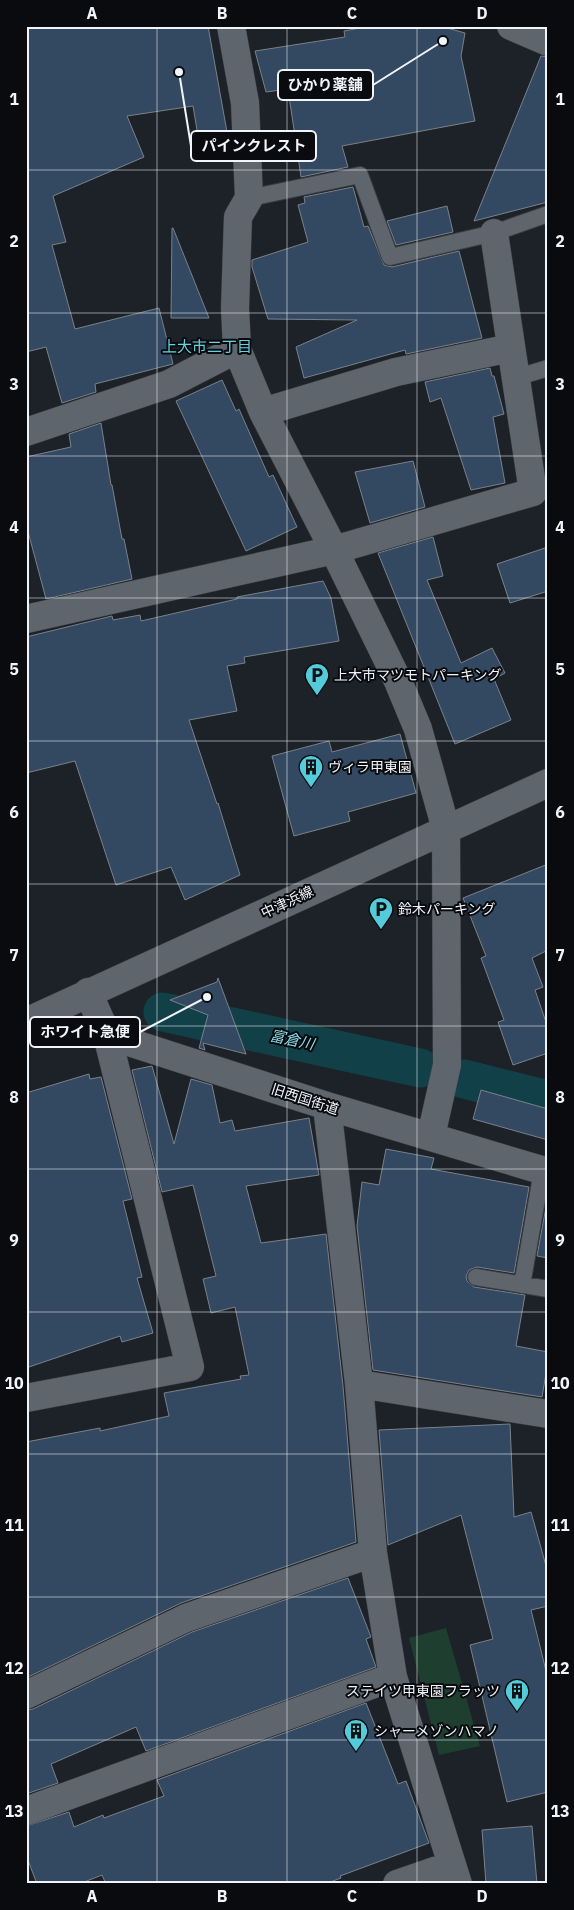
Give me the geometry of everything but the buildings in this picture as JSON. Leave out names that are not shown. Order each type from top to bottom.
[{"type":"street","points":[[231,26],[245,103],[249,198],[238,217],[235,308],[237,349],[263,412],[334,550],[398,681],[418,729],[446,829],[447,1065],[431,1136]]},
{"type":"street","points":[[511,26],[548,42]]},
{"type":"street","points":[[26,619],[334,550],[533,492],[494,233]]},
{"type":"street","points":[[263,412],[396,372],[511,348]]},
{"type":"street","points":[[26,432],[169,384],[237,349]]},
{"type":"street","name":"中津浜線","points":[[26,1022],[548,783]]},
{"type":"street","points":[[26,1398],[190,1366],[106,1035],[88,992]]},
{"type":"street","name":"旧西国街道","points":[[106,1035],[327,1106],[545,1172]]},
{"type":"street","points":[[327,1106],[359,1384],[373,1553],[393,1678],[455,1874],[397,1884]]},
{"type":"street","points":[[359,1384],[548,1414]]},
{"type":"street","points":[[26,1695],[186,1618],[373,1553]]},
{"type":"street","points":[[26,1811],[393,1678]]},
{"type":"lane","points":[[249,198],[360,175],[390,257],[494,233],[548,214]]},
{"type":"lane","points":[[515,378],[548,368]]},
{"type":"lane","points":[[522,1285],[545,1172]]},
{"type":"lane","points":[[476,1277],[548,1289]]},
{"type":"green space","points":[[446,1628],[480,1746],[439,1755],[409,1638]]},
{"type":"waterway","name":"富倉川","points":[[163,1012],[420,1068]]},
{"type":"waterway","name":"富倉川","points":[[464,1079],[548,1100]]},
{"type":"place","name":"ひかり薬舗","points":[[443,41]]},
{"type":"place","name":"パインクレスト","points":[[179,72]]},
{"type":"place","name":"上大市マツモトパーキング","points":[[317,696]]},
{"type":"place","name":"ヴィラ甲東園","points":[[311,788]]},
{"type":"place","name":"鈴木パーキング","points":[[381,930]]},
{"type":"place","name":"ホワイト急便","points":[[207,997]]},
{"type":"place","name":"ステイツ甲東園フラッツ","points":[[517,1712]]},
{"type":"place","name":"シャーメゾンハマノ","points":[[356,1752]]},
{"type":"district","name":"上大市二丁目","points":[[207,347]]}]
